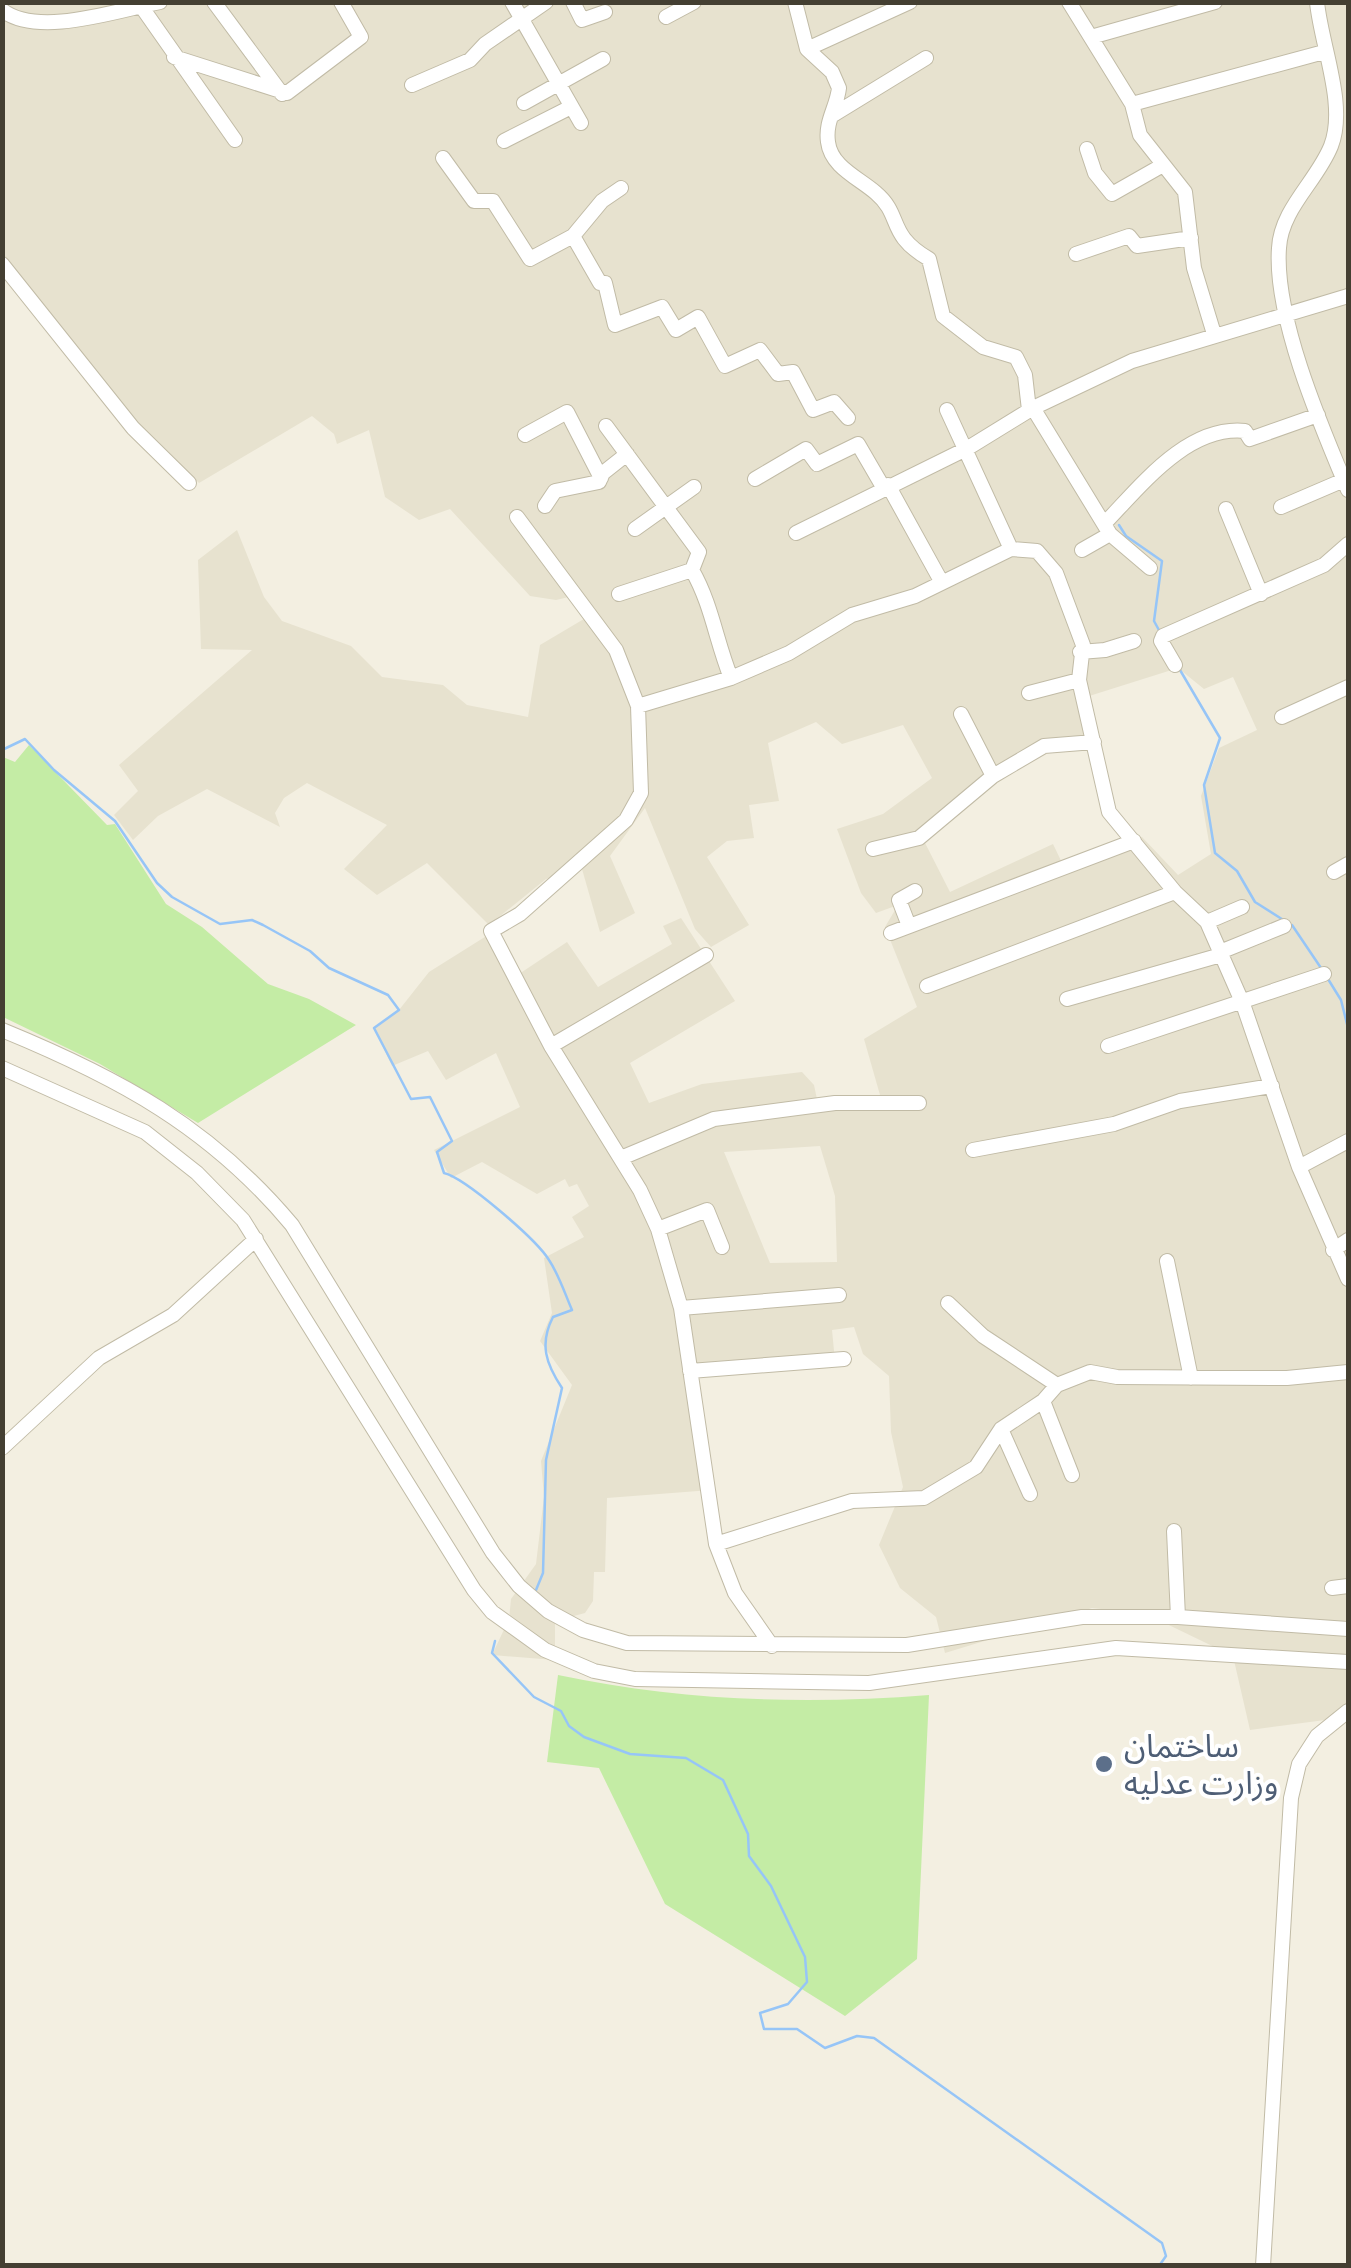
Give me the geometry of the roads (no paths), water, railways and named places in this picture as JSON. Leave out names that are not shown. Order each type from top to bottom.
[{"type":"street","points":[[2,10],[20,21],[32,22],[160,2]]},
{"type":"street","points":[[214,2],[282,94]]},
{"type":"street","points":[[282,94],[361,37],[341,2]]},
{"type":"street","points":[[512,2],[580,123]]},
{"type":"street","points":[[412,85],[470,60],[546,2]]},
{"type":"street","points":[[573,2],[582,20],[605,12]]},
{"type":"street","points":[[666,17],[694,2]]},
{"type":"street","points":[[795,2],[807,48],[832,72],[840,88],[829,118],[828,144],[835,160],[876,193],[889,207],[895,229],[908,246],[929,259],[943,316],[983,347],[1016,357],[1026,375],[1031,409],[1108,528],[1150,568]]},
{"type":"street","points":[[807,48],[910,2]]},
{"type":"street","points":[[1069,2],[1132,104],[1140,135],[1185,192],[1194,268],[1214,334]]},
{"type":"street","points":[[1092,37],[1215,2]]},
{"type":"street","points":[[1282,507],[1345,474],[1298,360],[1278,250],[1282,227],[1332,144],[1334,100],[1317,2]]},
{"type":"street","points":[[141,6],[235,140]]},
{"type":"street","points":[[1132,104],[1324,52]]},
{"type":"street","points":[[174,57],[282,94]]},
{"type":"street","points":[[829,118],[926,58]]},
{"type":"street","points":[[524,103],[603,59]]},
{"type":"street","points":[[504,141],[572,106]]},
{"type":"street","points":[[1086,149],[1096,173],[1112,194],[1164,165]]},
{"type":"street","points":[[443,158],[474,201],[492,201],[500,209],[527,258],[573,236],[602,201],[621,188]]},
{"type":"street","points":[[573,236],[600,283],[606,283],[615,325],[661,307],[676,330],[698,318],[726,366],[760,350],[780,374],[793,372],[814,411],[834,402],[848,418]]},
{"type":"street","points":[[1076,254],[1129,236],[1137,246],[1191,238]]},
{"type":"street","points":[[2,264],[134,428],[188,483]]},
{"type":"street","points":[[796,533],[968,448],[1031,409],[1132,361],[1348,296]]},
{"type":"street","points":[[946,410],[968,448],[1012,549]]},
{"type":"street","points":[[525,435],[567,412],[601,478]]},
{"type":"street","points":[[1082,550],[1183,448],[1233,430],[1245,431],[1250,439],[1318,415]]},
{"type":"street","points":[[606,426],[699,552],[692,570]]},
{"type":"street","points":[[754,479],[806,449],[817,464],[858,444],[940,581]]},
{"type":"street","points":[[545,506],[555,491],[601,478],[628,454]]},
{"type":"street","points":[[636,529],[694,487]]},
{"type":"street","points":[[1226,509],[1261,594]]},
{"type":"street","points":[[518,517],[598,619],[616,650],[638,706],[640,793],[626,820],[520,914],[491,931],[658,1230],[681,1308],[716,1544],[734,1593],[772,1646]]},
{"type":"street","points":[[1175,665],[1161,641],[1163,636],[1324,565],[1348,544]]},
{"type":"street","points":[[638,706],[731,678],[789,653],[852,615],[915,596],[1012,549],[1036,550],[1056,572],[1083,644],[1079,680],[1110,812],[1175,892],[1207,922],[1243,1004],[1299,1167],[1348,1279]]},
{"type":"street","points":[[619,594],[692,570]]},
{"type":"street","points":[[692,570],[706,595],[713,633],[731,678]]},
{"type":"street","points":[[1080,652],[1105,650],[1134,640]]},
{"type":"street","points":[[1029,693],[1079,680]]},
{"type":"street","points":[[1282,717],[1348,687]]},
{"type":"street","points":[[961,714],[993,776]]},
{"type":"street","points":[[873,849],[919,838],[993,776],[1047,744],[1094,742]]},
{"type":"street","points":[[891,934],[1134,841]]},
{"type":"street","points":[[1334,872],[1348,864]]},
{"type":"street","points":[[910,926],[898,900],[915,892]]},
{"type":"street","points":[[928,986],[1175,892]]},
{"type":"street","points":[[1207,922],[1242,907]]},
{"type":"street","points":[[1067,999],[1221,954],[1284,926]]},
{"type":"street","points":[[552,1046],[706,955]]},
{"type":"street","points":[[1108,1046],[1324,974]]},
{"type":"street","points":[[2,1030],[89,1067],[181,1121],[252,1178],[292,1225],[493,1553],[519,1586],[548,1611],[584,1630],[627,1643],[772,1646],[907,1645],[1082,1617],[1178,1617],[1348,1629]]},
{"type":"street","points":[[2,1068],[145,1132],[196,1172],[256,1239],[474,1590],[492,1612],[545,1650],[594,1671],[635,1679],[868,1683],[1116,1648],[1348,1662]]},
{"type":"street","points":[[973,1150],[1114,1124],[1180,1101],[1272,1086]]},
{"type":"street","points":[[620,1158],[714,1120],[835,1102],[919,1104]]},
{"type":"street","points":[[1299,1167],[1348,1141]]},
{"type":"street","points":[[658,1230],[707,1210],[722,1247]]},
{"type":"street","points":[[2,1448],[99,1358],[173,1316],[256,1239]]},
{"type":"street","points":[[1333,1250],[1348,1240]]},
{"type":"street","points":[[1167,1261],[1191,1378]]},
{"type":"street","points":[[681,1308],[838,1295]]},
{"type":"street","points":[[948,1303],[983,1336],[1057,1385]]},
{"type":"street","points":[[690,1371],[844,1359]]},
{"type":"street","points":[[716,1544],[852,1501],[924,1498],[976,1467],[1002,1429],[1043,1401],[1057,1385],[1090,1372],[1191,1378],[1287,1378],[1348,1372]]},
{"type":"street","points":[[1043,1401],[1072,1475]]},
{"type":"street","points":[[1002,1429],[1030,1494]]},
{"type":"street","points":[[1174,1531],[1178,1617]]},
{"type":"street","points":[[1332,1588],[1348,1586]]},
{"type":"street","points":[[1116,1648],[1120,1616]]},
{"type":"street","points":[[1263,2266],[1292,1798],[1299,1764],[1316,1736],[1348,1711]]},
{"type":"waterway","points":[[1119,525],[1126,536],[1162,561],[1154,621],[1160,632]]},
{"type":"waterway","points":[[1180,670],[1220,738],[1204,785],[1215,853],[1237,871],[1255,902],[1285,921]]},
{"type":"waterway","points":[[2,750],[25,739],[54,770],[115,821],[157,883],[172,897],[220,924],[252,920],[263,925],[310,951],[329,968],[388,995],[399,1010],[374,1028],[411,1099],[430,1097],[452,1141],[437,1152],[444,1173],[483,1197],[542,1250],[572,1310],[553,1317],[546,1336],[548,1362],[562,1388],[546,1460],[543,1573],[536,1590]]},
{"type":"waterway","points":[[1292,925],[1321,968]]},
{"type":"waterway","points":[[1328,979],[1341,1000],[1348,1028]]},
{"type":"waterway","points":[[495,1641],[492,1653],[534,1697],[561,1711],[569,1726],[584,1737],[630,1754],[686,1758],[723,1780],[748,1834],[749,1856],[771,1886],[805,1957],[807,1982],[788,2004],[760,2013],[764,2029],[797,2029],[825,2048],[857,2036],[874,2038],[1162,2243],[1166,2256],[1159,2266]]},
{"type":"place","name":"ساختمان وزارت عدلیه","points":[[1104,1764]]}]
